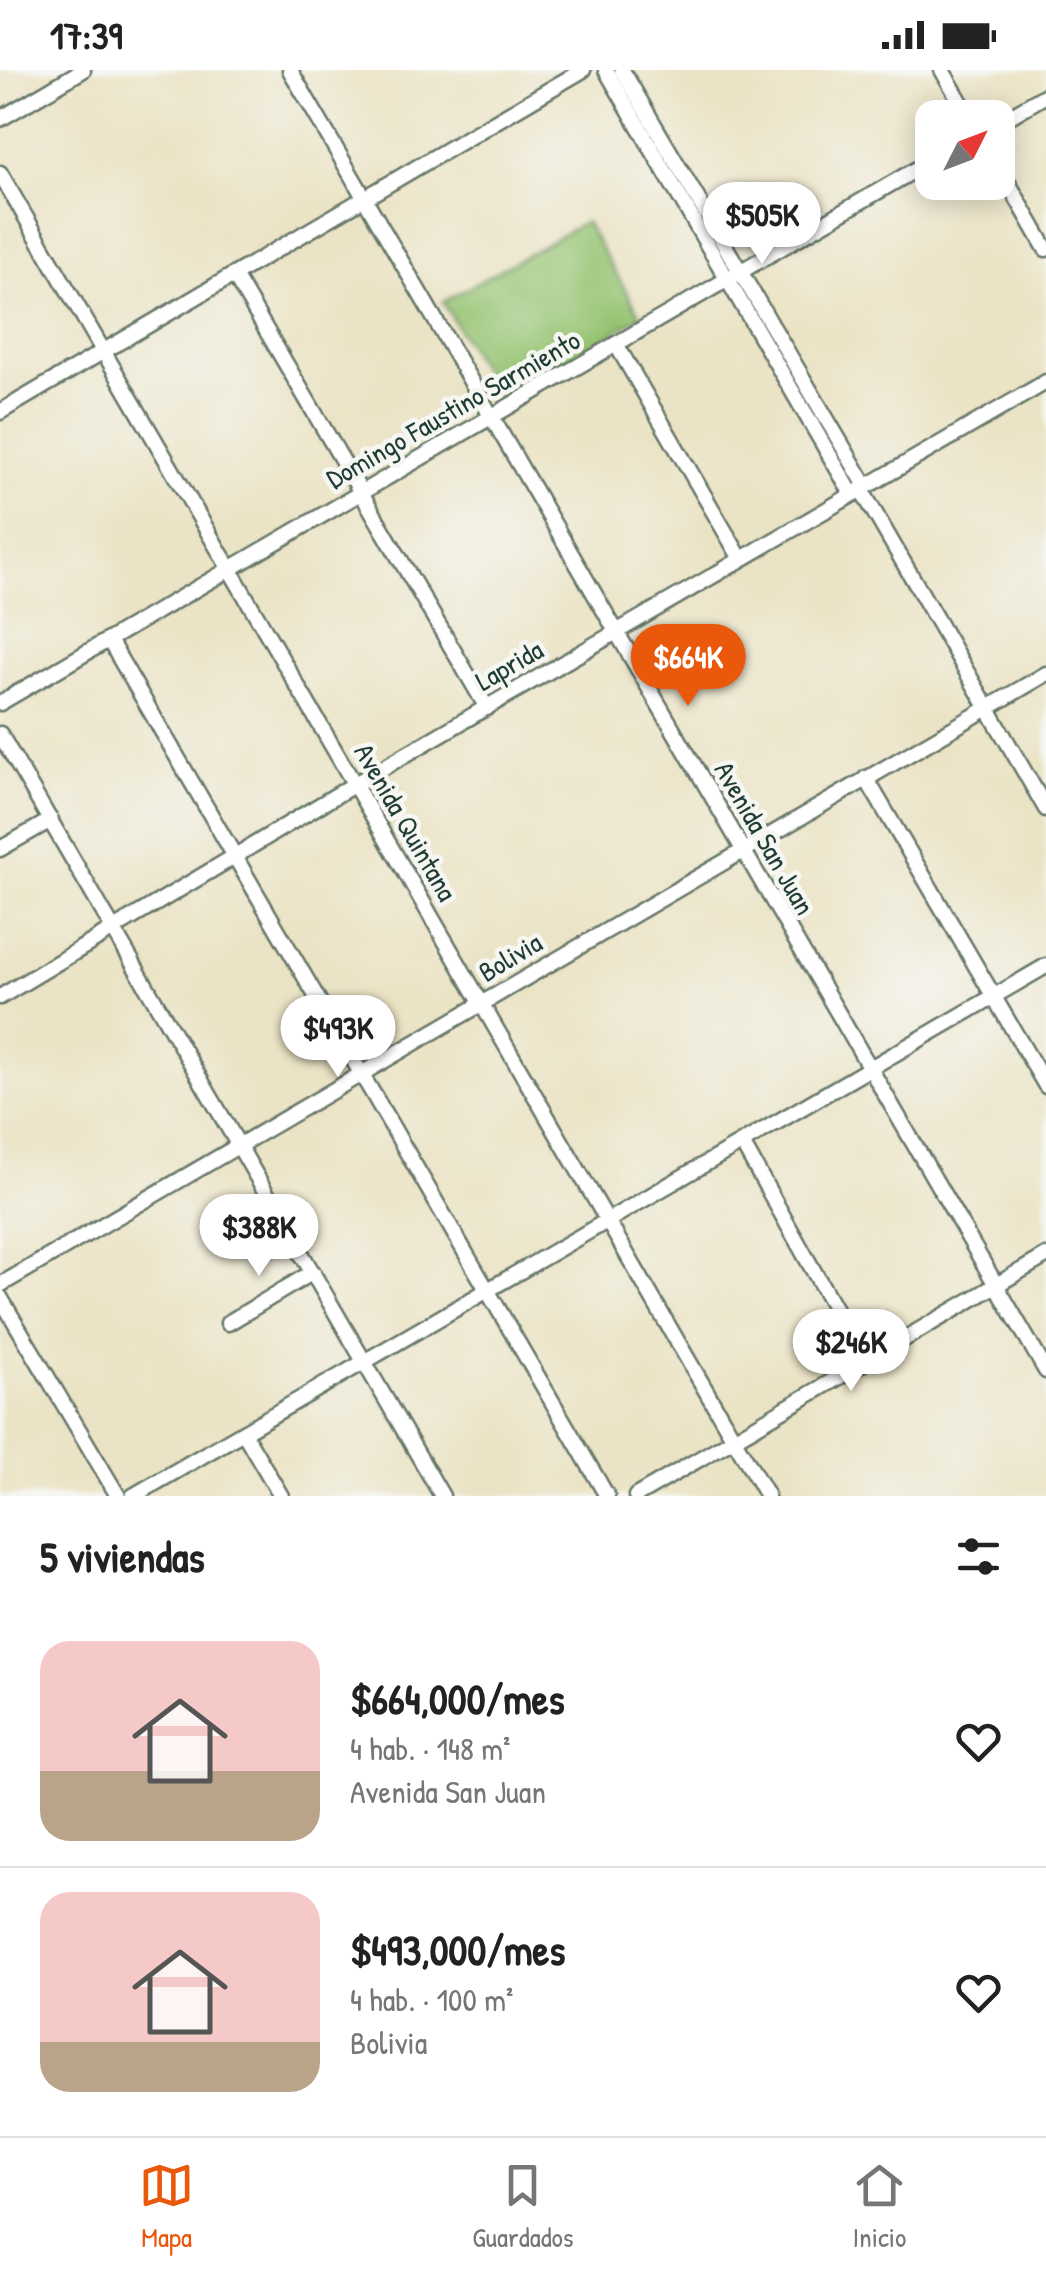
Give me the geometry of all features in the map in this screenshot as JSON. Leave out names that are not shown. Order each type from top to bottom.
[{"type":"street","points":[[0,119],[83,70]]},
{"type":"street","name":"Avenida San Juan","points":[[290,70],[1046,1371]]},
{"type":"street","points":[[0,412],[584,70]]},
{"type":"street","points":[[606,70],[733,274],[1046,809]]},
{"type":"street","points":[[622,70],[733,274]]},
{"type":"street","points":[[942,70],[960,100]]},
{"type":"street","points":[[1015,113],[1046,95]]},
{"type":"street","name":"Domingo Faustino Sarmiento","points":[[0,703],[915,170]]},
{"type":"street","name":"Avenida Quintana","points":[[0,173],[766,1496]]},
{"type":"street","points":[[1015,195],[1046,249]]},
{"type":"street","points":[[234,275],[487,708]]},
{"type":"street","points":[[616,344],[741,559]]},
{"type":"street","name":"Laprida","points":[[0,996],[355,784],[1046,382]]},
{"type":"street","points":[[109,640],[607,1496]]},
{"type":"street","name":"Bolivia","points":[[0,1285],[1046,674]]},
{"type":"street","points":[[0,734],[442,1496]]},
{"type":"street","points":[[866,778],[1046,1086]]},
{"type":"street","points":[[0,850],[51,820]]},
{"type":"street","points":[[133,1496],[1046,966]]},
{"type":"street","points":[[742,1143],[864,1361]]},
{"type":"street","points":[[636,1496],[1046,1256]]},
{"type":"street","points":[[228,1323],[312,1272]]},
{"type":"street","points":[[0,1297],[118,1496]]},
{"type":"street","points":[[244,1433],[281,1496]]},
{"type":"green space","points":[[585,222],[641,316],[501,403],[443,302]]}]
